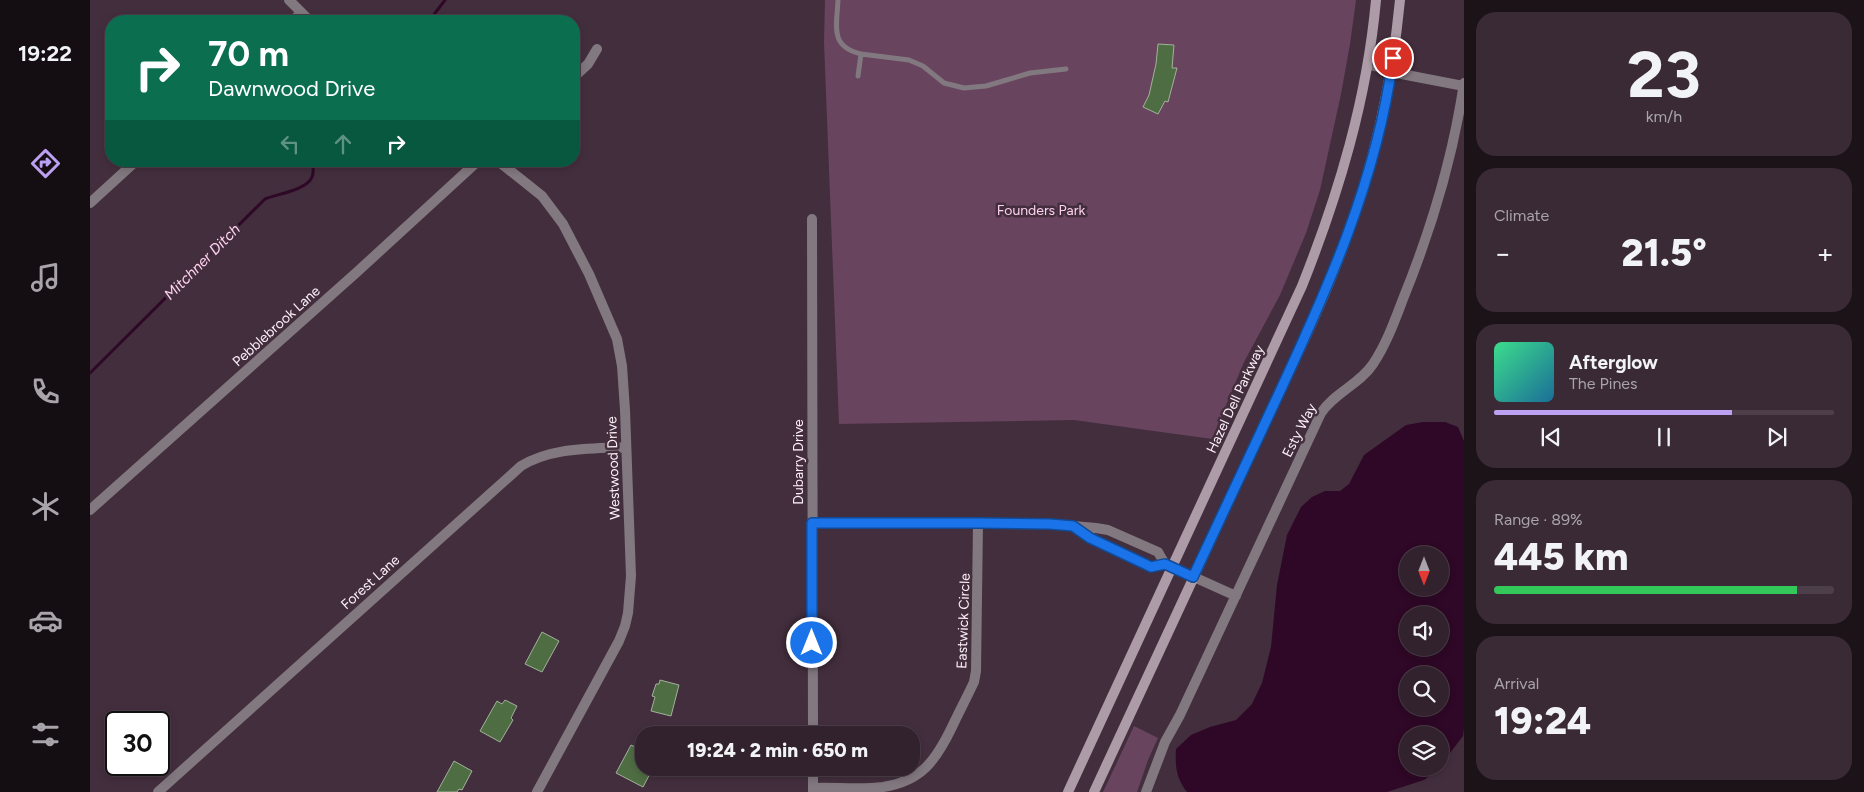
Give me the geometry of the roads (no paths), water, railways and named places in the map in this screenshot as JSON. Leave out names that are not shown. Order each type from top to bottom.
[{"type":"main road","name":"Hazel Dell Parkway","points":[[1068,792],[1168,565],[1302,286],[1312,261],[1344,169],[1367,67],[1376,0]]},
{"type":"main road","points":[[1094,792],[1306,336],[1340,256],[1372,158],[1391,72],[1400,0]]},
{"type":"street","points":[[289,0],[302,13],[300,15]]},
{"type":"street","points":[[580,71],[588,64],[598,48]]},
{"type":"street","points":[[1391,72],[1464,85]]},
{"type":"street","name":"Esty Way","points":[[1146,792],[1165,742],[1180,715],[1321,413],[1329,403],[1369,370],[1388,334],[1407,290],[1427,233],[1448,160],[1464,85]]},
{"type":"street","points":[[90,203],[129,167]]},
{"type":"street","name":"Pebblebrook Lane","points":[[90,510],[357,272],[471,167]]},
{"type":"street","name":"Westwood Drive","points":[[506,167],[542,196],[569,234],[617,340],[621,359],[625,410],[631,576],[625,626],[619,641],[537,792]]},
{"type":"street","name":"Dubarry Drive","points":[[812,219],[813,726]]},
{"type":"street","name":"Forest Lane","points":[[158,792],[521,466],[539,456],[556,452],[626,447]]},
{"type":"street","points":[[812,523],[1050,524],[1108,530],[1158,552],[1168,565],[1236,596]]},
{"type":"street","name":"Eastwick Circle","points":[[813,790],[881,787],[909,780],[926,769],[939,752],[969,692],[976,671],[978,523]]},
{"type":"street","points":[[1073,526],[1102,544],[1151,567],[1168,565]]},
{"type":"street","points":[[813,776],[813,790]]},
{"type":"lane","points":[[838,0],[837,27],[842,46],[861,54],[910,60],[923,66],[944,83],[964,88],[986,86],[1024,74],[1066,69]]},
{"type":"lane","points":[[858,76],[861,54]]},
{"type":"lane","points":[[1367,67],[1391,72]]},
{"type":"waterway","name":"Mitchner Ditch","points":[[434,15],[445,0]]},
{"type":"waterway","name":"Mitchner Ditch","points":[[90,373],[265,199],[304,185],[312,177],[313,167]]},
{"type":"park label","name":"Founders Park","points":[[1041,210]]}]
